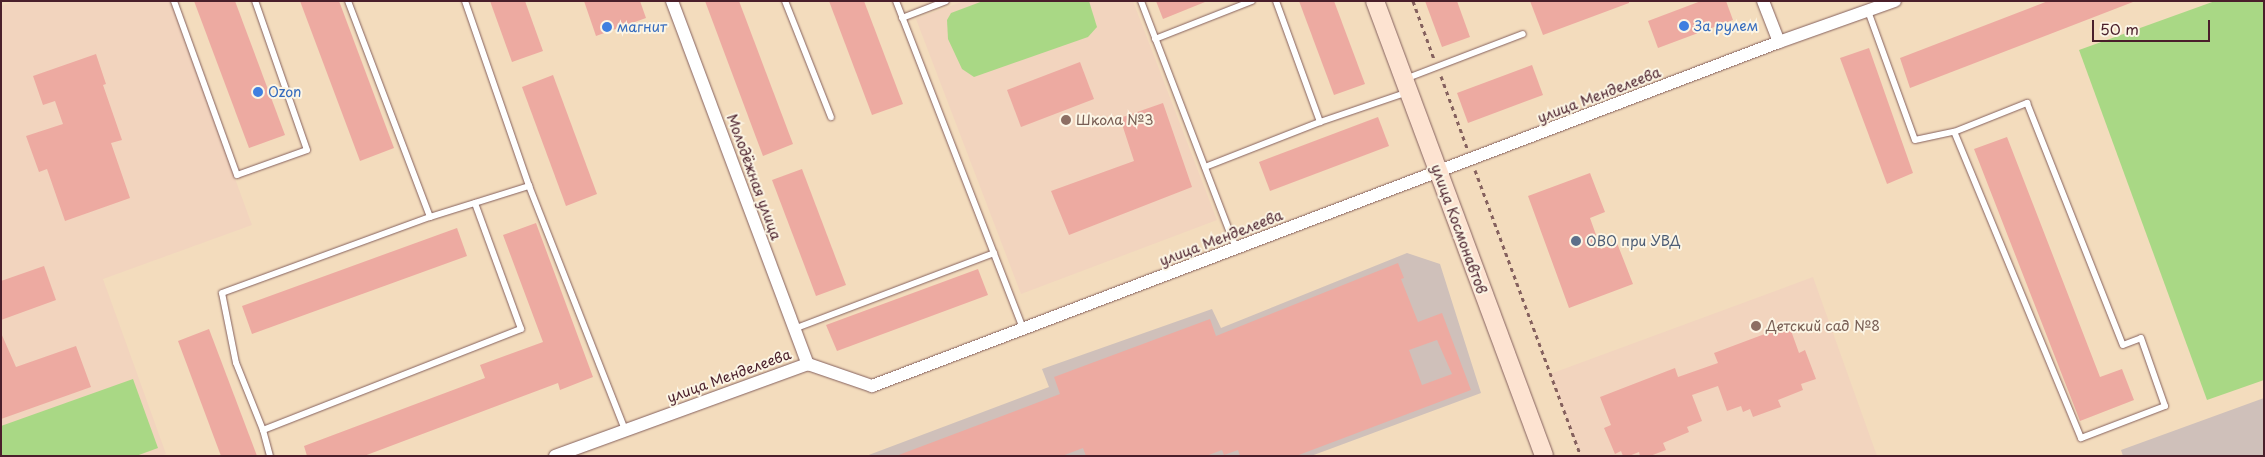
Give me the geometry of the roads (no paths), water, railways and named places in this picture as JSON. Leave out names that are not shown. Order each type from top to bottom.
[{"type":"street","name":"Молодёжная улица","points":[[672,1],[808,364]]},
{"type":"street","name":"улица Космонавтов","points":[[1375,1],[1544,456]]},
{"type":"street","points":[[1763,1],[1779,42]]},
{"type":"street","name":"улица Менделеева","points":[[555,456],[808,364],[872,386],[1779,42],[1895,1]]},
{"type":"lane","points":[[174,1],[236,176],[307,150],[254,1]]},
{"type":"lane","points":[[348,1],[430,217]]},
{"type":"lane","points":[[465,1],[529,186],[625,430]]},
{"type":"lane","points":[[785,1],[831,118]]},
{"type":"lane","points":[[896,1],[1023,329]]},
{"type":"lane","points":[[902,18],[946,1]]},
{"type":"lane","points":[[1141,1],[1236,248]]},
{"type":"lane","points":[[1155,39],[1252,1]]},
{"type":"lane","points":[[1276,1],[1320,122]]},
{"type":"lane","points":[[1868,11],[1915,140],[1954,132],[2027,102],[2123,345],[2141,338],[2165,406],[2081,438],[1954,132]]},
{"type":"lane","points":[[1205,167],[1320,122],[1406,86],[1438,67],[1523,34]]},
{"type":"lane","points":[[270,456],[263,430],[236,363],[222,294],[430,217],[529,186]]},
{"type":"lane","points":[[263,430],[521,329],[475,203]]},
{"type":"lane","points":[[794,329],[994,253]]},
{"type":"place","name":"За рулем","points":[[1684,26]]},
{"type":"place","name":"магнит","points":[[607,27]]},
{"type":"place","name":"Ozon","points":[[258,92]]},
{"type":"place","name":"Школа №3","points":[[1066,120]]},
{"type":"place","name":"ОВО при УВД","points":[[1576,241]]},
{"type":"place","name":"Детский сад №8","points":[[1756,326]]}]
